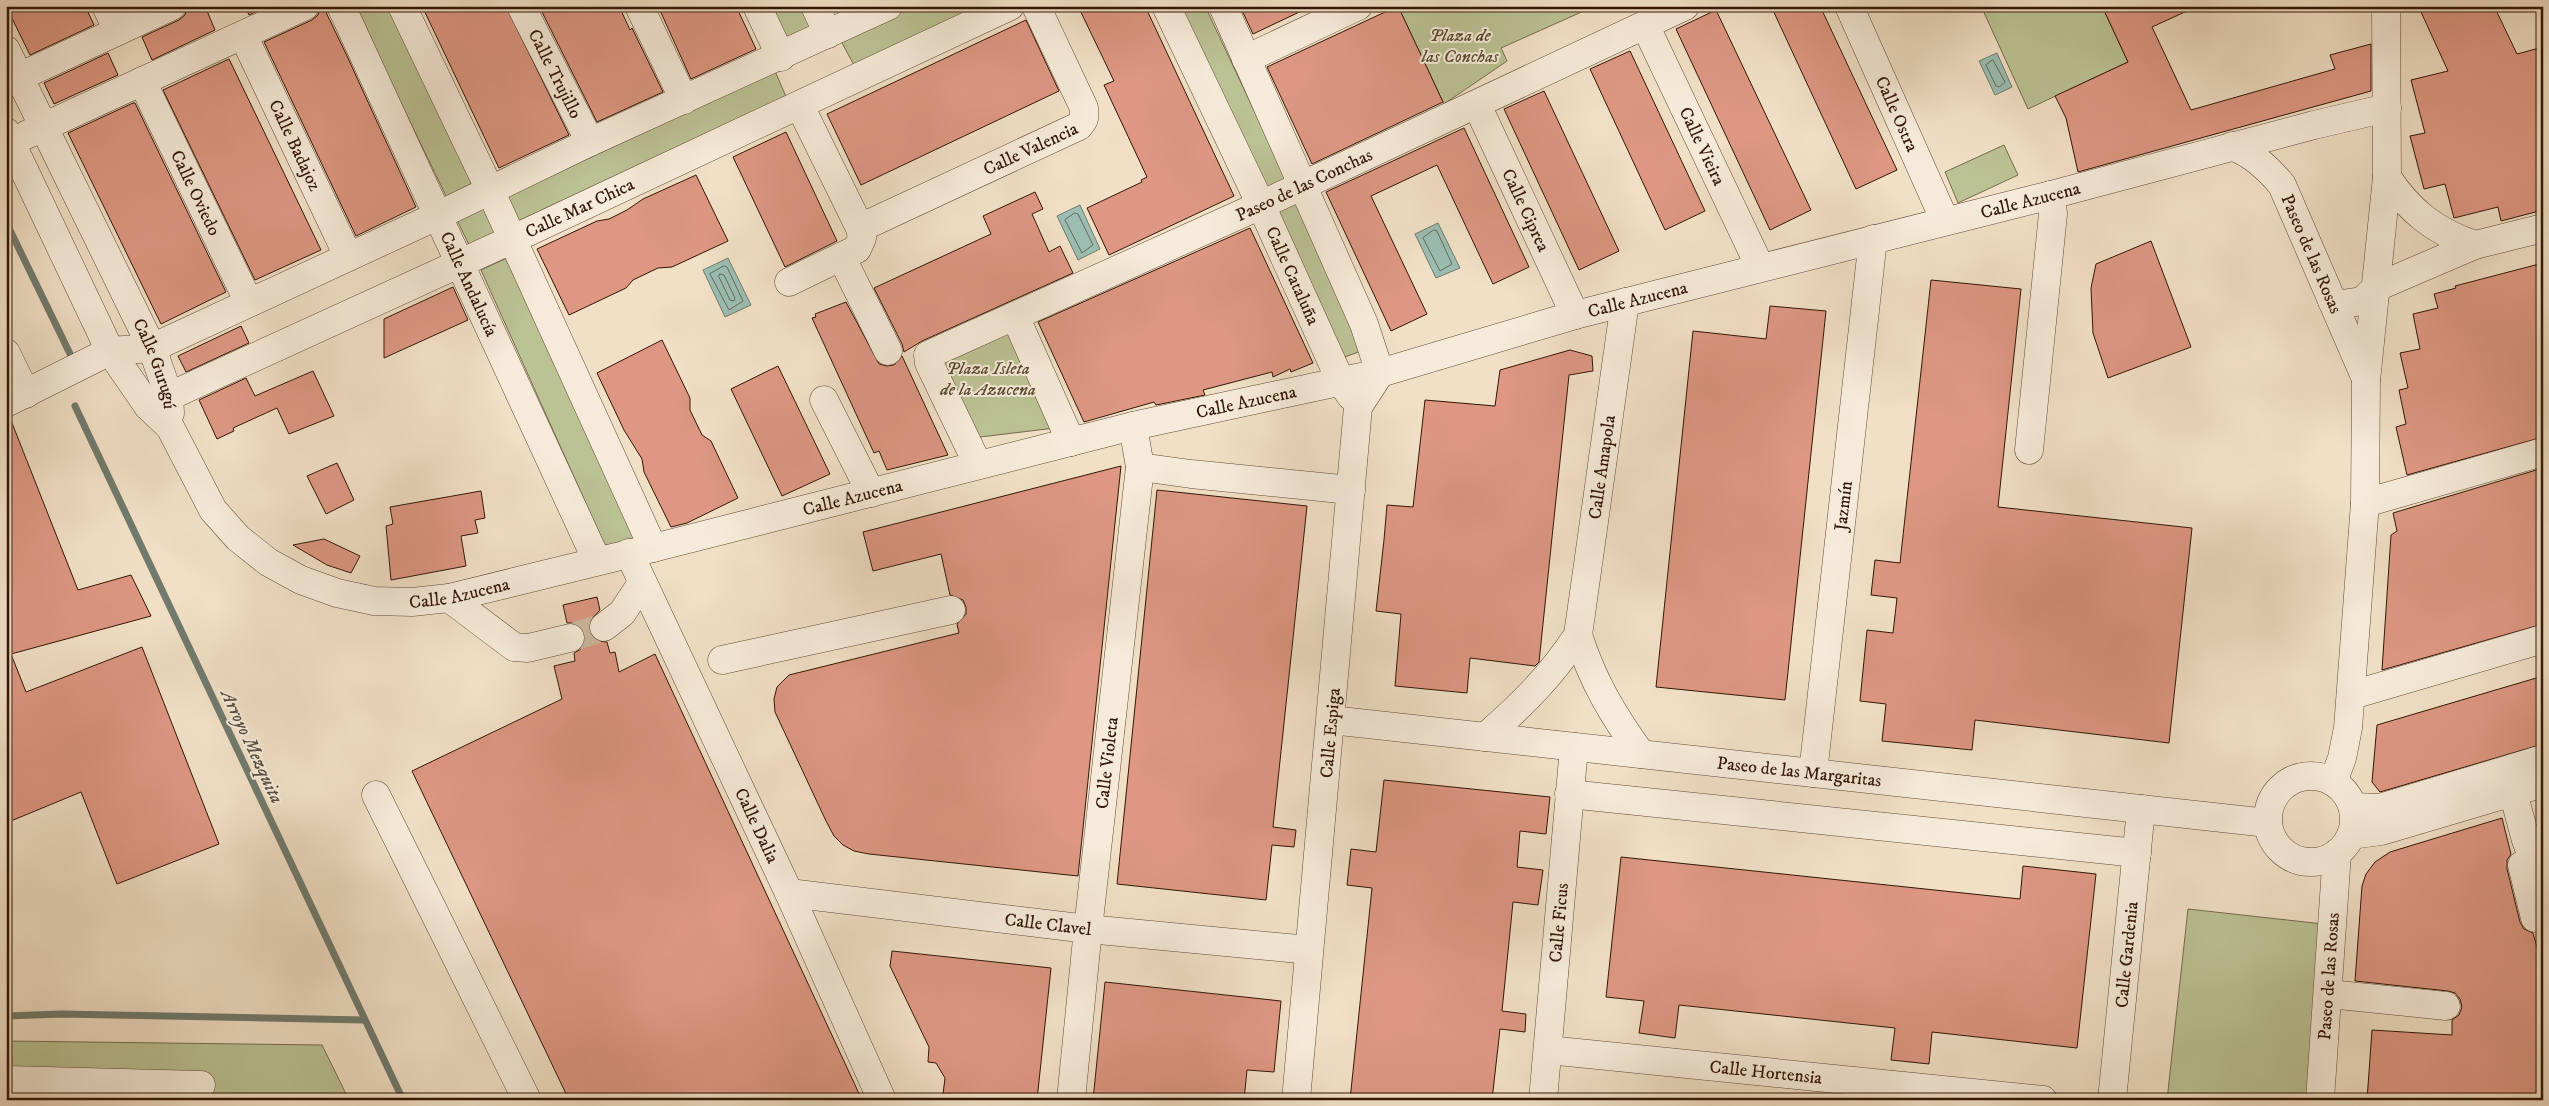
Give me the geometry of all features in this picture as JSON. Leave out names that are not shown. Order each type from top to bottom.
[{"type":"street","points":[[106,6],[118,31]]},
{"type":"street","points":[[13,80],[172,6]]},
{"type":"street","points":[[9,137],[43,127],[305,6]]},
{"type":"street","name":"Calle Andalucía","points":[[341,6],[425,226],[461,262],[597,561]]},
{"type":"street","points":[[402,6],[513,239],[641,551]]},
{"type":"street","name":"Calle Trujillo","points":[[521,6],[590,142]]},
{"type":"street","points":[[639,6],[684,100]]},
{"type":"street","points":[[757,6],[781,57]]},
{"type":"street","points":[[814,6],[828,34]]},
{"type":"street","points":[[6,353],[26,389],[69,364],[110,351],[152,348],[348,256],[425,226],[490,190],[590,142],[781,57],[888,6]]},
{"type":"street","name":"Calle Mar Chica","points":[[159,401],[800,106],[1010,6]]},
{"type":"street","name":"Calle Valencia","points":[[860,228],[1079,126],[1082,122],[1084,108],[1036,6]]},
{"type":"street","name":"Calle Cataluña","points":[[1166,6],[1261,205],[1341,382],[1358,407]]},
{"type":"street","points":[[1223,6],[1304,185],[1373,346],[1380,372]]},
{"type":"street","points":[[1246,59],[1358,6]]},
{"type":"street","name":"Paseo de las Conchas","points":[[978,465],[927,359],[930,354],[1261,205],[1685,6]]},
{"type":"street","name":"Calle Ostra","points":[[1848,6],[1945,222]]},
{"type":"street","name":"Paseo de las Rosas","points":[[2333,782],[2345,744],[2352,695],[2365,503],[2366,381],[2386,177],[2386,6]]},
{"type":"street","name":"Calle Vieira","points":[[1645,25],[1760,267]]},
{"type":"street","name":"Calle Badajoz","points":[[243,36],[348,256]]},
{"type":"street","name":"Calle Gurugú","points":[[6,50],[13,80],[43,127],[152,348],[159,401],[170,427]]},
{"type":"street","name":"Calle Oviedo","points":[[142,80],[249,303]]},
{"type":"street","name":"Calle Ciprea","points":[[1477,105],[1575,315]]},
{"type":"street","points":[[789,282],[842,258],[860,246],[862,238],[860,228],[800,106]]},
{"type":"street","name":"Calle Azucena","points":[[170,427],[213,510],[238,538],[268,562],[301,580],[337,593],[374,601],[412,602],[449,598],[1133,426],[1341,382],[1575,315],[2051,195],[2314,125],[2387,108]]},
{"type":"street","points":[[2272,172],[2282,153],[2296,137],[2314,125]]},
{"type":"street","name":"Calle Gurugú","points":[[9,137],[110,351],[159,401]]},
{"type":"street","name":"Paseo de las Rosas","points":[[2232,146],[2249,154],[2272,172],[2282,185],[2366,381]]},
{"type":"street","points":[[2386,177],[2397,193],[2424,220],[2457,239],[2475,245]]},
{"type":"street","points":[[2029,450],[2053,214],[2051,195]]},
{"type":"street","points":[[2332,301],[2342,304],[2362,301],[2376,287],[2475,245],[2543,228]]},
{"type":"street","name":"Jazmín","points":[[1813,773],[1873,239]]},
{"type":"street","points":[[842,258],[888,351]]},
{"type":"street","name":"Calle Amapola","points":[[1625,302],[1578,634],[1588,666],[1602,697],[1642,754]]},
{"type":"street","points":[[1015,316],[1071,442]]},
{"type":"street","name":"Calle Espiga","points":[[1296,1100],[1358,407],[1380,372]]},
{"type":"street","points":[[824,400],[871,493]]},
{"type":"street","name":"Calle Violeta","points":[[1071,1100],[1088,929],[1140,467],[1133,426]]},
{"type":"street","points":[[2365,503],[2543,452]]},
{"type":"street","points":[[1140,467],[1351,490]]},
{"type":"street","name":"Calle Dalia","points":[[641,551],[642,582],[790,893],[882,1100]]},
{"type":"street","points":[[604,627],[622,613],[642,582]]},
{"type":"street","points":[[449,598],[514,647],[528,648],[570,638]]},
{"type":"street","points":[[722,660],[951,610]]},
{"type":"street","name":"Calle Amapola","points":[[1485,737],[1528,700],[1547,680],[1578,634]]},
{"type":"street","points":[[2352,695],[2543,639]]},
{"type":"street","name":"Paseo de las Margaritas","points":[[1331,720],[2268,823]]},
{"type":"street","name":"Calle Ficus","points":[[1543,1100],[1574,747]]},
{"type":"street","points":[[2352,807],[2380,808],[2543,759]]},
{"type":"street","points":[[2344,844],[2354,821],[2352,807],[2345,792],[2333,782],[2315,776],[2305,776],[2288,783],[2274,796],[2268,814],[2268,823],[2276,844],[2294,858],[2316,862],[2327,859],[2344,844],[2381,831],[2543,783]]},
{"type":"street","points":[[2513,792],[2521,823],[2543,886]]},
{"type":"street","points":[[1569,794],[2137,853]]},
{"type":"street","points":[[376,795],[527,1100]]},
{"type":"street","name":"Calle Gardenia","points":[[2112,1100],[2141,809]]},
{"type":"street","points":[[2521,823],[2516,837],[2534,918]]},
{"type":"street","name":"Paseo de las Rosas","points":[[2320,1100],[2328,994],[2344,844]]},
{"type":"street","name":"Calle Clavel","points":[[790,893],[1088,929],[1309,950]]},
{"type":"street","points":[[2328,994],[2446,1006]]},
{"type":"street","name":"Calle Hortensia","points":[[1548,1050],[2043,1100]]},
{"type":"street","points":[[6,1080],[201,1085]]},
{"type":"green space","points":[[354,6],[389,6],[476,187],[448,200]]},
{"type":"green space","points":[[767,6],[803,6],[814,30],[785,44]]},
{"type":"green space","points":[[915,6],[986,6],[855,67],[841,41]]},
{"type":"green space","points":[[1174,6],[1205,6],[1288,183],[1263,195]]},
{"type":"green space","name":"Plaza de las Conchas","points":[[1398,6],[1595,6],[1501,48],[1507,61],[1444,104]]},
{"type":"green space","points":[[1981,6],[2102,6],[2128,62],[2028,109]]},
{"type":"green space","points":[[775,71],[787,99],[518,224],[506,197]]},
{"type":"green space","points":[[2004,145],[2018,175],[1958,203],[1945,172]]},
{"type":"green space","points":[[1296,201],[1367,349],[1339,359],[1271,212]]},
{"type":"green space","points":[[486,207],[500,233],[470,247],[457,220]]},
{"type":"green space","points":[[509,257],[643,540],[606,548],[481,270]]},
{"type":"green space","name":"Plaza Isleta de la Azucena","points":[[1008,325],[1055,428],[972,438],[934,358]]},
{"type":"green space","points":[[2188,909],[2323,924],[2308,1100],[2167,1100]]},
{"type":"green space","points":[[6,1041],[322,1045],[349,1100],[6,1100]]},
{"type":"water","points":[[1997,53],[2012,87],[1995,95],[1979,61]]},
{"type":"water","points":[[1080,205],[1100,249],[1078,260],[1057,216]]},
{"type":"water","points":[[1438,223],[1460,268],[1436,278],[1415,234]]},
{"type":"water","points":[[728,258],[751,305],[725,317],[703,270]]},
{"type":"building","points":[[6,6],[85,6],[94,25],[30,55]]},
{"type":"building","points":[[187,6],[205,6],[215,30],[152,60],[142,37],[179,20],[185,15]]},
{"type":"building","points":[[245,6],[267,6],[249,15]]},
{"type":"building","points":[[320,6],[323,6],[347,56],[416,207],[356,236],[264,42],[312,20],[318,15]]},
{"type":"building","points":[[422,6],[506,6],[569,135],[499,168]]},
{"type":"building","points":[[539,6],[619,6],[630,30],[632,28],[663,92],[597,122]]},
{"type":"building","points":[[658,6],[736,6],[756,49],[691,79]]},
{"type":"building","points":[[1078,6],[1145,6],[1234,196],[1109,255],[1087,208],[1142,182],[1141,180],[1147,177],[1104,85],[1114,81]]},
{"type":"building","points":[[1240,6],[1312,6],[1253,34]]},
{"type":"building","points":[[1398,6],[1443,102],[1312,164],[1267,67]]},
{"type":"building","points":[[1771,6],[1820,6],[1897,170],[1856,189]]},
{"type":"building","points":[[2102,6],[2198,6],[2152,27],[2191,110],[2335,69],[2330,55],[2371,44],[2371,91],[2078,172],[2066,118],[2055,96],[2128,62]]},
{"type":"building","points":[[2432,6],[2494,6],[2517,54],[2543,47],[2543,210],[2501,221],[2498,207],[2454,218],[2445,184],[2424,189],[2410,136],[2425,133],[2411,80],[2448,71],[2421,12]]},
{"type":"building","points":[[1716,10],[1811,210],[1770,230],[1676,29]]},
{"type":"building","points":[[1026,20],[1059,91],[861,185],[827,114]]},
{"type":"building","points":[[1630,51],[1705,211],[1665,230],[1590,69]]},
{"type":"building","points":[[108,53],[118,75],[54,104],[44,83]]},
{"type":"building","points":[[229,59],[321,250],[255,280],[163,90]]},
{"type":"building","points":[[1544,91],[1619,251],[1579,270],[1504,109]]},
{"type":"building","points":[[135,103],[226,292],[161,324],[68,133]]},
{"type":"building","points":[[1464,128],[1529,267],[1493,284],[1437,165],[1371,196],[1427,314],[1391,331],[1326,192]]},
{"type":"building","points":[[786,132],[837,241],[785,267],[733,157]]},
{"type":"building","points":[[696,175],[728,241],[672,267],[658,268],[633,280],[626,288],[569,315],[537,249],[597,221],[609,219],[643,199]]},
{"type":"building","points":[[1035,192],[1043,209],[1032,214],[1049,252],[1060,246],[1073,273],[922,341],[904,352],[902,344],[874,288],[991,234],[983,216]]},
{"type":"building","points":[[1250,228],[1313,363],[1291,372],[1290,369],[1273,377],[1272,372],[1203,390],[1205,395],[1156,405],[1154,402],[1084,422],[1038,322]]},
{"type":"building","points":[[2151,241],[2191,347],[2108,378],[2093,333],[2091,288],[2096,264]]},
{"type":"building","points":[[2543,263],[2543,437],[2407,475],[2396,427],[2406,424],[2399,390],[2408,388],[2400,353],[2420,349],[2413,314],[2438,308],[2434,294],[2456,288],[2455,286]]},
{"type":"building","points":[[1931,280],[2021,289],[1998,507],[2192,528],[2169,743],[1975,720],[1972,750],[1882,741],[1886,704],[1860,701],[1867,630],[1893,633],[1897,598],[1871,595],[1875,560],[1900,563]]},
{"type":"building","points":[[453,287],[468,320],[384,358],[384,319]]},
{"type":"building","points":[[846,302],[879,364],[894,365],[902,356],[948,455],[887,470],[879,451],[874,453],[812,318],[816,317],[815,314]]},
{"type":"building","points":[[1770,306],[1826,311],[1785,700],[1656,687],[1693,331],[1766,339]]},
{"type":"building","points":[[241,326],[249,343],[186,372],[178,356]]},
{"type":"building","points":[[662,340],[690,398],[690,410],[702,435],[711,441],[738,498],[687,523],[671,527],[644,472],[642,459],[624,430],[597,373]]},
{"type":"building","points":[[1570,350],[1592,356],[1593,371],[1569,375],[1539,662],[1535,666],[1470,658],[1467,693],[1395,686],[1401,614],[1376,611],[1387,505],[1413,507],[1425,400],[1495,406],[1500,370]]},
{"type":"building","points":[[778,366],[830,474],[782,496],[731,389]]},
{"type":"building","points":[[313,371],[334,416],[289,434],[277,408],[233,428],[234,431],[217,439],[199,400],[246,378],[255,396]]},
{"type":"building","points":[[6,418],[10,418],[78,590],[131,575],[151,616],[11,654],[26,692],[142,647],[219,844],[117,884],[81,792],[6,823]]},
{"type":"building","points":[[337,463],[354,500],[326,514],[307,476]]},
{"type":"building","points":[[1121,466],[1078,876],[869,854],[854,851],[843,845],[834,836],[826,821],[775,712],[774,699],[777,687],[789,675],[959,633],[957,624],[966,614],[963,600],[950,595],[941,554],[873,571],[863,532]]},
{"type":"building","points":[[2543,468],[2543,624],[2382,670],[2391,535],[2397,531],[2393,513]]},
{"type":"building","points":[[1157,490],[1307,506],[1273,827],[1296,830],[1294,847],[1272,845],[1266,900],[1117,884]]},
{"type":"building","points":[[481,491],[485,518],[475,520],[478,533],[461,536],[466,566],[391,580],[386,526],[393,524],[390,507]]},
{"type":"building","points":[[324,539],[360,556],[351,573],[327,565],[293,545]]},
{"type":"building","points":[[597,597],[600,610],[590,621],[589,630],[592,637],[598,641],[607,642],[610,653],[615,652],[619,672],[655,654],[862,1100],[569,1100],[412,771],[562,699],[554,666],[575,661],[574,653],[581,649],[585,643],[585,635],[581,627],[574,623],[567,623],[563,605]]},
{"type":"building","points":[[2543,676],[2543,744],[2380,792],[2372,782],[2377,725]]},
{"type":"building","points":[[1384,780],[1550,797],[1546,834],[1520,831],[1517,867],[1543,870],[1538,905],[1513,902],[1502,1011],[1526,1014],[1525,1032],[1500,1029],[1492,1100],[1350,1100],[1372,888],[1347,885],[1351,849],[1376,852]]},
{"type":"building","points":[[2502,818],[2511,854],[2507,860],[2507,869],[2520,922],[2524,929],[2533,933],[2543,969],[2543,1100],[2367,1100],[2372,1030],[2452,1035],[2452,1020],[2459,1015],[2462,1007],[2460,999],[2455,993],[2448,991],[2355,981],[2362,886],[2366,874],[2375,862],[2390,852]]},
{"type":"building","points":[[1621,857],[2020,899],[2023,866],[2096,874],[2077,1048],[1932,1032],[1929,1064],[1891,1060],[1895,1028],[1679,1005],[1675,1038],[1639,1033],[1644,1001],[1606,997]]},
{"type":"building","points":[[892,951],[1051,968],[1037,1100],[955,1100],[952,1094],[943,1094],[945,1078],[936,1063],[928,1062],[929,1047],[890,966]]},
{"type":"building","points":[[1105,982],[1281,1001],[1274,1072],[1247,1070],[1244,1100],[1093,1100]]},
{"type":"waterway","points":[[6,222],[75,364]]},
{"type":"waterway","name":"Arroyo Mezquita","points":[[75,406],[403,1100]]},
{"type":"waterway","points":[[6,1016],[62,1014],[364,1020]]},
{"type":"tunnel","points":[[570,638],[604,627]]}]
